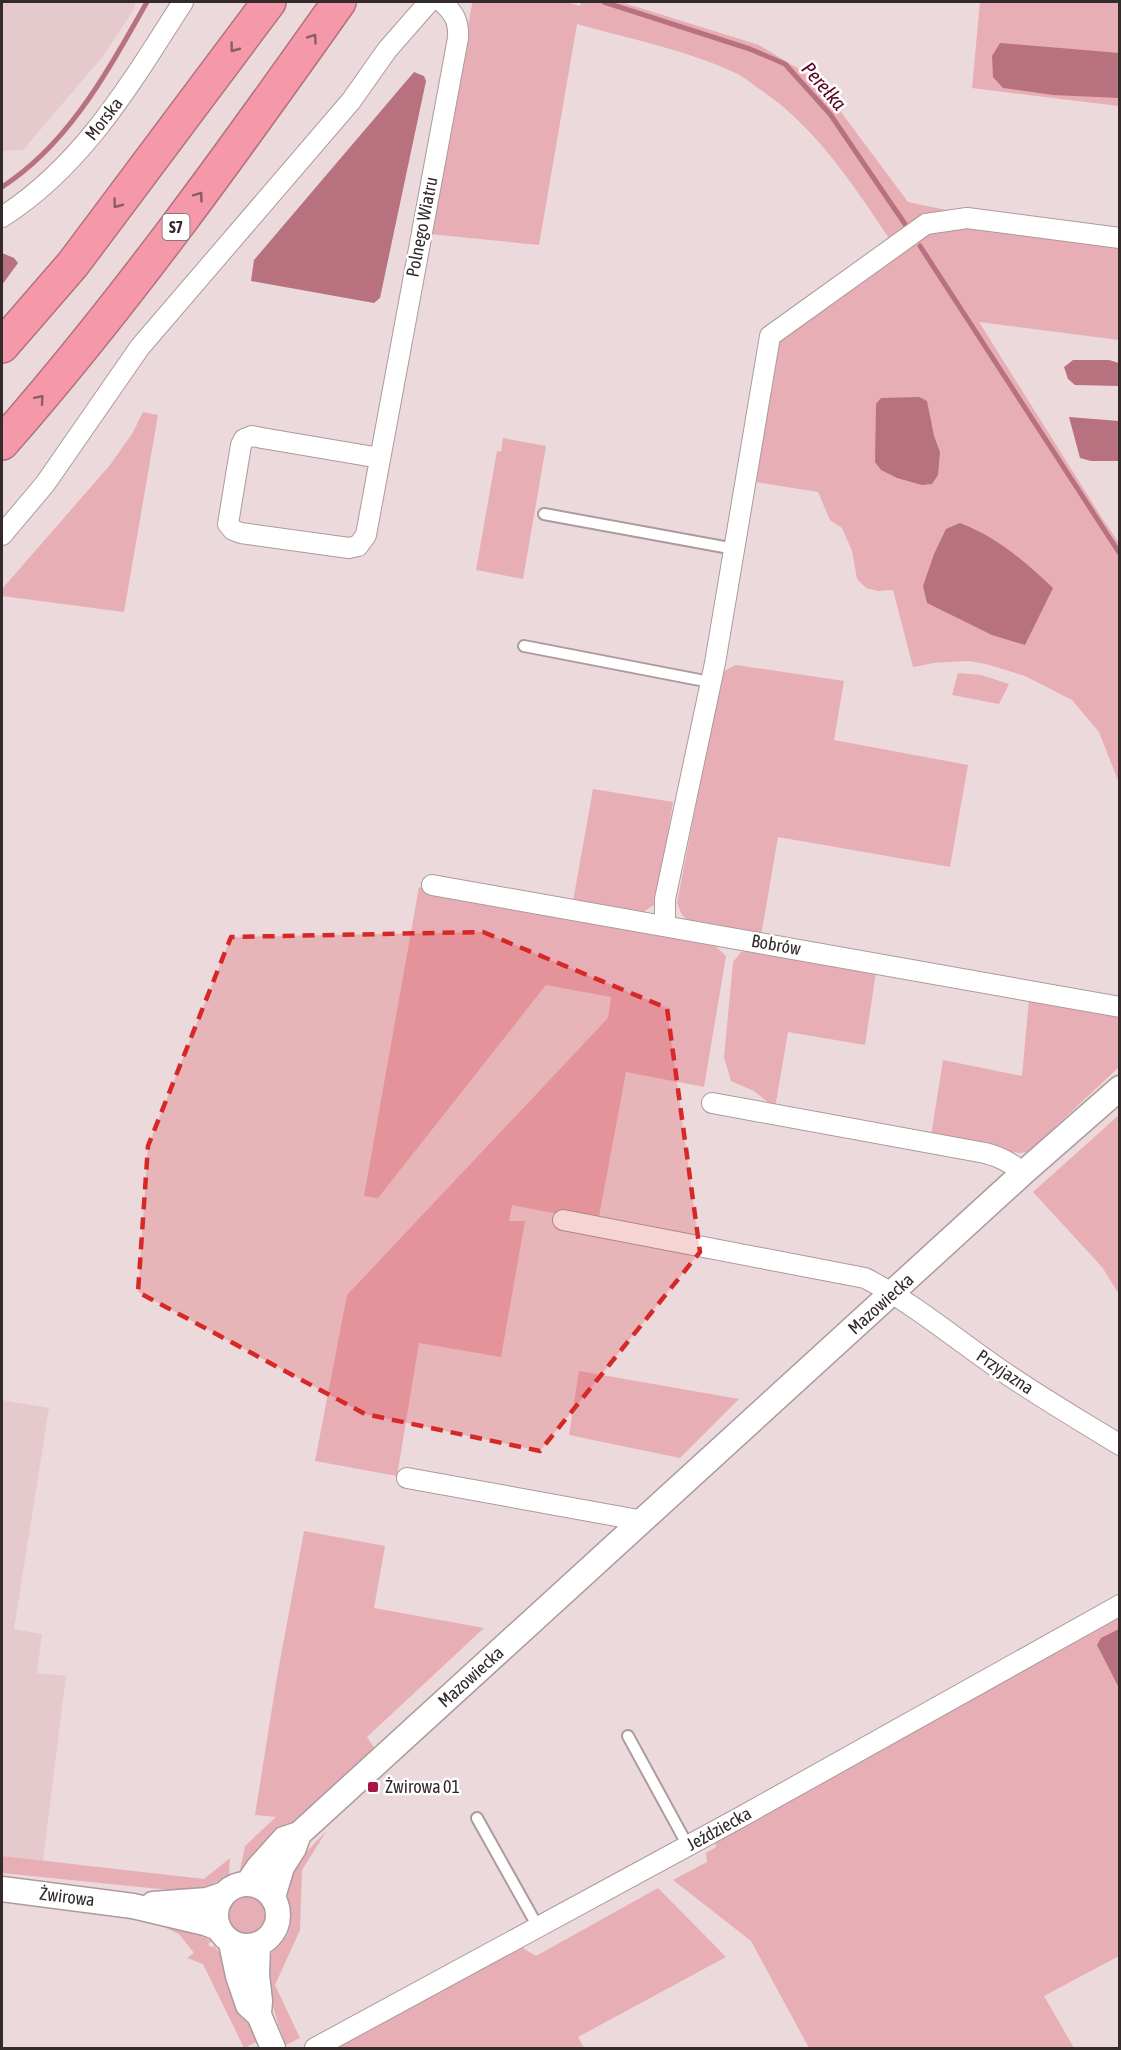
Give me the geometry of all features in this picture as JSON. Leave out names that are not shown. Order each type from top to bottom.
[{"type":"highway","points":[[2,346],[73,264],[269,2]]},
{"type":"highway","name":"S7","points":[[2,443],[50,388],[181,221],[339,2]]},
{"type":"street","name":"Morska","points":[[2,217],[63,167],[94,134],[127,89],[183,2]]},
{"type":"street","points":[[2,535],[45,484],[140,347],[351,101],[387,50],[429,2]]},
{"type":"street","name":"Polnego Wiatru","points":[[380,458],[252,436],[244,439],[227,519],[228,525],[241,533],[349,548],[358,546],[366,535],[458,38],[459,24],[442,2]]},
{"type":"street","points":[[665,925],[666,899],[715,663],[770,336],[926,224],[967,218],[1119,238]]},
{"type":"street","name":"Bobrów","points":[[432,885],[1119,1007]]},
{"type":"street","name":"Mazowiecka","points":[[248,1884],[258,1868],[284,1839],[299,1833],[1119,1088]]},
{"type":"street","points":[[712,1103],[985,1153],[1010,1162],[1023,1173]]},
{"type":"street","name":"Przyjazna","points":[[563,1220],[857,1276],[893,1293],[1015,1380],[1119,1445]]},
{"type":"street","points":[[407,1478],[644,1521]]},
{"type":"street","name":"Jeździecka","points":[[315,2049],[688,1846],[1119,1605]]},
{"type":"street","name":"Mazowiecka","points":[[258,1944],[269,1937],[276,1928],[277,1907],[273,1898],[282,1868],[294,1848],[299,1833]]},
{"type":"street","points":[[273,1898],[266,1890],[255,1885],[231,1887],[222,1895],[215,1912],[248,2005],[259,2015],[273,2049]]},
{"type":"street","name":"Żwirowa","points":[[2,1889],[134,1906],[205,1923],[224,1935]]},
{"type":"street","name":"Żwirowa","points":[[134,1906],[207,1900],[222,1895]]},
{"type":"street","points":[[224,1935],[241,1946],[258,1944],[256,1975],[260,2001],[259,2015]]},
{"type":"lane","points":[[544,514],[735,549]]},
{"type":"lane","points":[[525,646],[710,682]]},
{"type":"lane","points":[[628,1736],[688,1846]]},
{"type":"lane","points":[[477,1818],[538,1927]]},
{"type":"highlighted area","points":[[483,932],[667,1008],[700,1252],[540,1451],[365,1414],[138,1292],[148,1146],[231,937]]},
{"type":"shaded area","points":[[2,2],[135,2],[134,9],[103,56],[23,150],[2,151]]},
{"type":"shaded area","points":[[475,2],[567,2],[580,6],[581,2],[621,2],[759,45],[802,71],[835,104],[908,202],[946,210],[891,241],[848,179],[817,140],[781,105],[744,77],[679,52],[577,24],[539,245],[429,234],[472,4]]},
{"type":"shaded area","points":[[980,2],[1119,2],[1119,106],[972,88]]},
{"type":"shaded area","points":[[1000,43],[1119,53],[1119,98],[1053,95],[1003,88],[993,77],[992,56]]},
{"type":"shaded area","points":[[414,72],[424,76],[426,81],[380,298],[374,303],[251,281],[254,260]]},
{"type":"shaded area","points":[[967,223],[1119,243],[1119,340],[979,322],[1119,543],[1119,783],[1099,732],[1072,700],[1025,676],[986,664],[968,661],[913,667],[893,590],[878,591],[866,588],[857,579],[852,551],[842,528],[830,520],[818,492],[756,482],[777,344],[791,327],[921,234]]},
{"type":"shaded area","points":[[2,253],[14,258],[18,263],[2,285]]},
{"type":"shaded area","points":[[1073,360],[1109,360],[1119,363],[1119,386],[1075,385],[1068,379],[1064,367]]},
{"type":"shaded area","points":[[919,397],[927,401],[934,436],[940,452],[938,475],[932,484],[922,485],[897,478],[881,470],[875,462],[876,404],[881,398]]},
{"type":"shaded area","points":[[143,412],[158,415],[124,612],[2,596],[2,589],[110,465],[132,434]]},
{"type":"shaded area","points":[[1069,417],[1119,421],[1119,461],[1091,461],[1080,458]]},
{"type":"shaded area","points":[[503,438],[546,446],[523,579],[476,570],[497,451],[501,452]]},
{"type":"shaded area","points":[[960,523],[986,535],[1021,559],[1053,588],[1025,645],[992,635],[927,603],[923,586],[934,554],[946,529]]},
{"type":"shaded area","points":[[736,665],[844,681],[834,740],[968,765],[950,867],[778,837],[761,936],[691,923],[682,915],[677,903],[721,675]]},
{"type":"shaded area","points":[[958,673],[981,675],[1009,684],[999,704],[952,695]]},
{"type":"shaded area","points":[[593,789],[673,802],[657,903],[643,912],[573,901]]},
{"type":"shaded area","points":[[419,887],[708,939],[726,956],[704,1087],[626,1072],[598,1222],[512,1205],[509,1221],[525,1221],[501,1357],[419,1343],[397,1476],[315,1461],[347,1295],[608,1018],[611,997],[546,985],[378,1198],[364,1196]]},
{"type":"shaded area","points":[[753,948],[876,972],[865,1045],[788,1032],[775,1108],[754,1091],[731,1081],[724,1057],[733,962],[741,952]]},
{"type":"shaded area","points":[[1029,999],[1119,1015],[1119,1067],[1028,1152],[1019,1153],[931,1136],[943,1060],[1022,1076]]},
{"type":"shaded area","points":[[1119,1115],[1119,1294],[1102,1267],[1033,1192]]},
{"type":"shaded area","points":[[579,1371],[739,1399],[680,1458],[569,1435]]},
{"type":"shaded area","points":[[2,1400],[49,1408],[14,1629],[42,1634],[37,1673],[66,1676],[43,1861],[2,1856]]},
{"type":"shaded area","points":[[304,1531],[385,1546],[374,1608],[484,1628],[367,1737],[375,1749],[240,1870],[245,1846],[276,1817],[255,1815]]},
{"type":"shaded area","points":[[1119,1614],[1119,1956],[1044,1996],[1074,2048],[809,2048],[751,1941],[673,1880],[707,1862],[706,1853],[716,1847],[715,1840]]},
{"type":"shaded area","points":[[1119,1629],[1119,1688],[1097,1645],[1101,1638]]},
{"type":"shaded area","points":[[327,1830],[302,1870],[300,1930],[275,1985],[300,2038],[286,2045],[272,2002],[269,1956],[289,1932],[288,1886],[292,1872],[300,1859]]},
{"type":"shaded area","points":[[2,1856],[204,1879],[230,1858],[229,1874],[207,1888],[179,1891],[2,1873]]},
{"type":"shaded area","points":[[658,1888],[726,1957],[578,2037],[584,2048],[335,2048],[521,1947],[536,1956]]},
{"type":"shaded area","points":[[247,1897],[260,1902],[265,1915],[260,1928],[247,1933],[234,1928],[229,1915],[234,1902]]},
{"type":"shaded area","points":[[164,1927],[197,1934],[212,1941],[208,1944],[211,1947],[214,1946],[220,1953],[260,2040],[244,2048],[203,1964],[187,1958],[194,1953],[179,1934]]},
{"type":"waterway","points":[[2,187],[48,149],[67,127],[102,79],[147,2]]},
{"type":"waterway","name":"Perełka","points":[[604,2],[750,49],[785,64],[830,114],[907,227]]},
{"type":"waterway","name":"Perełka","points":[[920,246],[1120,554]]},
{"type":"place","name":"Żwirowa 01","points":[[373,1787]]}]
